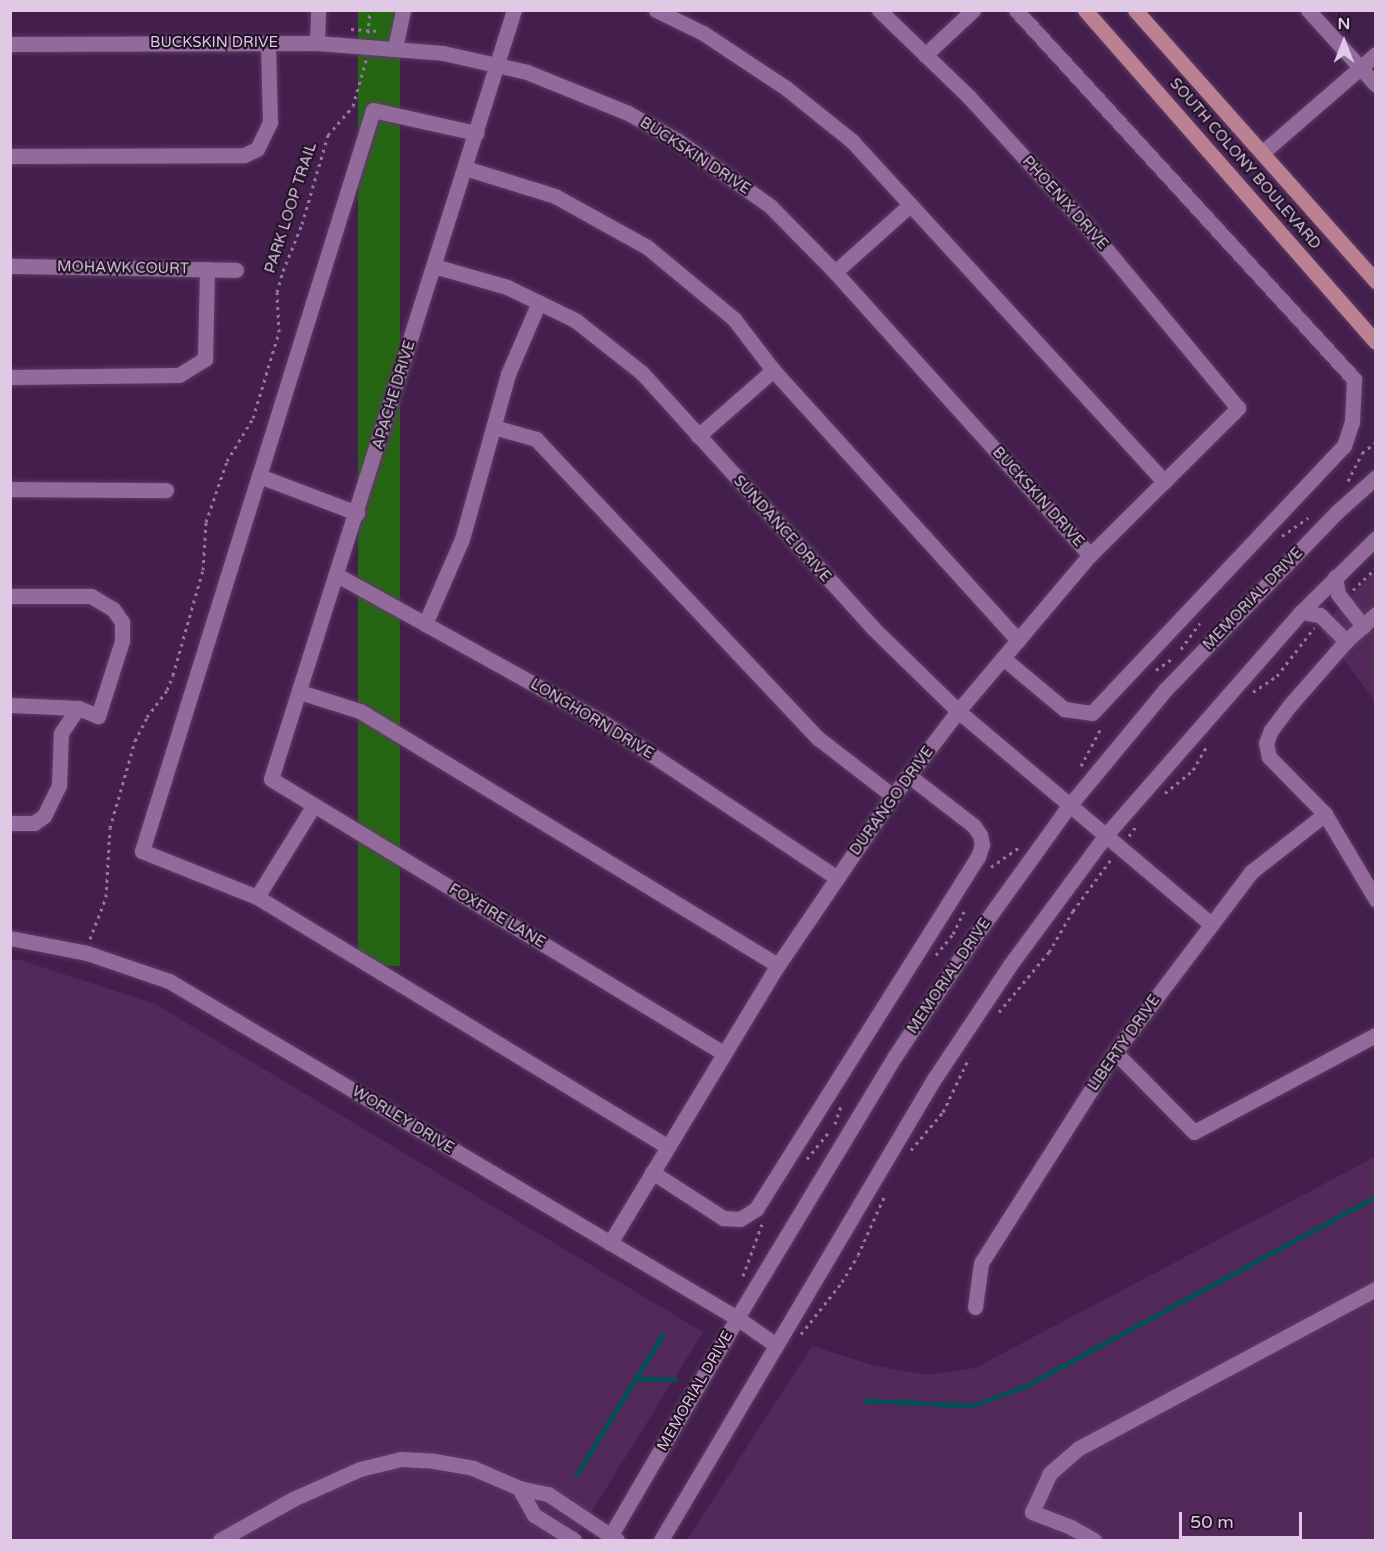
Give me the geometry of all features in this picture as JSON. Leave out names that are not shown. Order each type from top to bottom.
[{"type":"main road","name":"SOUTH COLONY BOULEVARD","points":[[1085,10],[1376,342]]},
{"type":"main road","name":"SOUTH COLONY BOULEVARD","points":[[1135,10],[1376,281]]},
{"type":"street","points":[[317,43],[318,10]]},
{"type":"street","points":[[394,48],[403,10]]},
{"type":"street","name":"APACHE DRIVE","points":[[270,779],[357,513],[514,10]]},
{"type":"street","points":[[656,10],[703,33],[786,88],[852,141],[1164,482]]},
{"type":"street","name":"PHOENIX DRIVE","points":[[879,10],[969,97],[1085,224],[1238,408]]},
{"type":"street","points":[[925,55],[973,10]]},
{"type":"street","points":[[1003,658],[1064,709],[1092,713],[1344,446],[1352,422],[1354,379],[1016,10]]},
{"type":"street","points":[[1308,10],[1376,85]]},
{"type":"street","points":[[10,156],[244,155],[257,149],[270,122],[268,43]]},
{"type":"street","name":"BUCKSKIN DRIVE","points":[[10,44],[317,43],[442,53],[527,72],[628,112],[678,141],[770,206],[835,272],[1090,555]]},
{"type":"street","points":[[1263,152],[1376,54]]},
{"type":"street","points":[[476,133],[373,110],[142,851],[257,897],[667,1146]]},
{"type":"street","points":[[465,168],[555,196],[647,247],[734,319],[773,370],[1018,640]]},
{"type":"street","points":[[835,272],[910,205]]},
{"type":"street","name":"MOHAWK COURT","points":[[10,266],[236,270]]},
{"type":"street","name":"SUNDANCE DRIVE","points":[[434,266],[507,287],[575,320],[635,368],[872,627],[958,711],[1210,924]]},
{"type":"street","points":[[10,377],[179,375],[205,359],[207,269]]},
{"type":"street","points":[[425,624],[462,539],[508,374],[539,302]]},
{"type":"street","points":[[698,436],[773,370]]},
{"type":"street","name":"DURANGO DRIVE","points":[[610,1243],[778,965],[892,796],[958,711],[1090,555],[1238,408]]},
{"type":"street","points":[[494,426],[536,439],[819,739],[892,796]]},
{"type":"street","points":[[259,476],[357,513]]},
{"type":"street","name":"MEMORIAL DRIVE","points":[[612,1538],[737,1318],[895,1056],[973,939],[1069,806],[1165,690],[1338,511],[1376,477]]},
{"type":"street","points":[[10,489],[166,490]]},
{"type":"street","points":[[661,1540],[934,1078],[1010,965],[1105,836],[1300,612],[1376,537]]},
{"type":"street","name":"LONGHORN DRIVE","points":[[337,576],[604,723],[837,878]]},
{"type":"street","points":[[1335,577],[1338,594],[1363,626]]},
{"type":"street","points":[[10,596],[91,596],[113,609],[123,622],[123,641],[98,716],[78,708],[10,705]]},
{"type":"street","points":[[1300,612],[1320,615],[1346,641]]},
{"type":"street","points":[[1376,614],[1346,641],[1290,705],[1271,730],[1266,743],[1269,757],[1325,814],[1376,900]]},
{"type":"street","points":[[300,692],[360,711],[778,965]]},
{"type":"street","points":[[10,823],[34,824],[44,816],[54,800],[58,785],[61,733],[78,708]]},
{"type":"street","points":[[652,1172],[723,1218],[740,1219],[756,1209],[978,857],[982,845],[974,826],[908,776]]},
{"type":"street","name":"FOXFIRE LANE","points":[[270,779],[723,1053]]},
{"type":"street","points":[[257,897],[314,805]]},
{"type":"street","name":"LIBERTY DRIVE","points":[[975,1307],[981,1263],[1115,1052],[1251,872],[1325,814]]},
{"type":"street","name":"WORLEY DRIVE","points":[[10,938],[87,953],[169,981],[737,1318],[776,1345]]},
{"type":"street","points":[[1115,1052],[1194,1132],[1376,1035]]},
{"type":"street","points":[[1094,1540],[1071,1527],[1032,1512],[1050,1473],[1079,1448],[1376,1289]]},
{"type":"street","points":[[220,1540],[293,1499],[360,1469],[400,1459],[434,1461],[473,1468],[519,1488],[548,1494],[612,1538]]},
{"type":"street","points":[[519,1488],[534,1515],[574,1540]]},
{"type":"path","points":[[368,34],[370,10]]},
{"type":"path","name":"PARK LOOP TRAIL","points":[[87,953],[106,897],[109,836],[135,741],[147,717],[167,690],[173,675],[203,570],[206,522],[227,461],[253,418],[279,332],[277,292],[283,271],[302,224],[328,135],[353,106],[359,93],[366,57]]},
{"type":"path","points":[[1342,599],[1376,568]]},
{"type":"path","points":[[1246,698],[1277,676],[1324,618]]},
{"type":"path","points":[[1158,800],[1193,770],[1213,736]]},
{"type":"path","points":[[998,1013],[1049,952],[1073,911],[1138,824]]},
{"type":"path","points":[[908,1154],[943,1113],[970,1056]]},
{"type":"path","points":[[776,1345],[804,1333],[815,1314],[842,1282],[858,1256],[888,1190]]},
{"type":"shaded area","points":[[1375,571],[1375,701],[1320,628]]},
{"type":"shaded area","points":[[10,960],[20,960],[155,1004],[703,1332],[574,1540],[11,1540]]},
{"type":"shaded area","points":[[1375,1157],[1375,1540],[687,1540],[812,1346],[872,1365],[926,1375],[975,1368]]},
{"type":"green space","points":[[358,11],[400,11],[400,966],[358,966]]},
{"type":"waterway","points":[[865,1400],[972,1405],[1024,1386],[1376,1196]]},
{"type":"waterway","points":[[576,1474],[662,1334]]},
{"type":"waterway","points":[[635,1378],[675,1379]]}]
